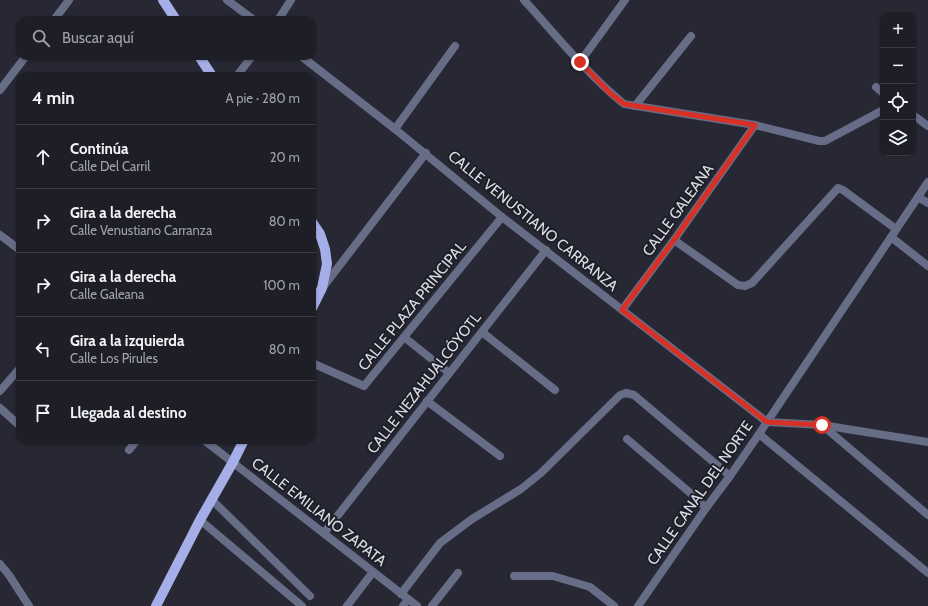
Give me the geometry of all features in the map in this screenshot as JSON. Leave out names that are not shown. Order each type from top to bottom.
[{"type":"main road","points":[[163,0],[173,16]]},
{"type":"main road","points":[[202,60],[209,72]]},
{"type":"main road","points":[[316,228],[326,249],[327,264],[322,288],[316,300]]},
{"type":"main road","points":[[156,606],[200,520],[242,444]]},
{"type":"street","points":[[57,16],[69,0]]},
{"type":"street","points":[[227,0],[249,16]]},
{"type":"street","points":[[281,16],[291,0]]},
{"type":"street","points":[[524,0],[580,62],[610,93],[624,104],[755,125],[819,141],[825,141],[880,112]]},
{"type":"street","points":[[580,62],[625,0]]},
{"type":"street","points":[[635,106],[691,36]]},
{"type":"street","points":[[395,129],[455,46]]},
{"type":"street","points":[[0,90],[23,60]]},
{"type":"street","points":[[240,72],[249,60]]},
{"type":"street","name":"CALLE VENUSTIANO CARRANZA","points":[[306,60],[426,153],[502,217],[767,422]]},
{"type":"street","points":[[876,87],[880,90]]},
{"type":"street","points":[[916,117],[928,126]]},
{"type":"street","name":"CALLE GALEANA","points":[[622,310],[674,240],[755,125]]},
{"type":"street","points":[[322,288],[426,153]]},
{"type":"street","name":"CALLE CANAL DEL NORTE","points":[[638,606],[759,434],[928,182]]},
{"type":"street","points":[[674,240],[738,285],[745,286],[752,283],[838,188],[843,190],[896,229]]},
{"type":"street","points":[[918,197],[928,203]]},
{"type":"street","name":"CALLE PLAZA PRINCIPAL","points":[[316,364],[364,386],[502,217]]},
{"type":"street","points":[[0,235],[16,247]]},
{"type":"street","points":[[891,237],[928,266]]},
{"type":"street","name":"CALLE NEZAHUALCÓYOTL","points":[[324,533],[546,250]]},
{"type":"street","points":[[482,332],[555,390]]},
{"type":"street","points":[[404,337],[449,373]]},
{"type":"street","points":[[0,391],[16,373]]},
{"type":"street","points":[[401,594],[440,543],[472,519],[522,489],[541,473],[620,395],[626,393],[634,396],[730,476]]},
{"type":"street","points":[[427,401],[500,456]]},
{"type":"street","points":[[0,408],[16,422]]},
{"type":"street","points":[[767,422],[822,425],[928,442]]},
{"type":"street","points":[[822,425],[928,515]]},
{"type":"street","points":[[759,434],[928,573]]},
{"type":"street","points":[[627,438],[706,508]]},
{"type":"street","points":[[129,450],[134,444]]},
{"type":"street","name":"CALLE EMILIANO ZAPATA","points":[[209,444],[417,606]]},
{"type":"street","points":[[212,500],[310,596]]},
{"type":"street","points":[[200,520],[302,606]]},
{"type":"street","points":[[0,564],[10,574],[29,606]]},
{"type":"street","points":[[348,606],[373,572]]},
{"type":"street","points":[[432,606],[458,573]]},
{"type":"street","points":[[514,576],[553,576],[590,587],[614,606]]},
{"type":"street","points":[[403,606],[408,599]]},
{"type":"route","points":[[580,62],[610,93],[624,104],[755,125],[674,240],[622,310],[767,422],[822,425]]}]
